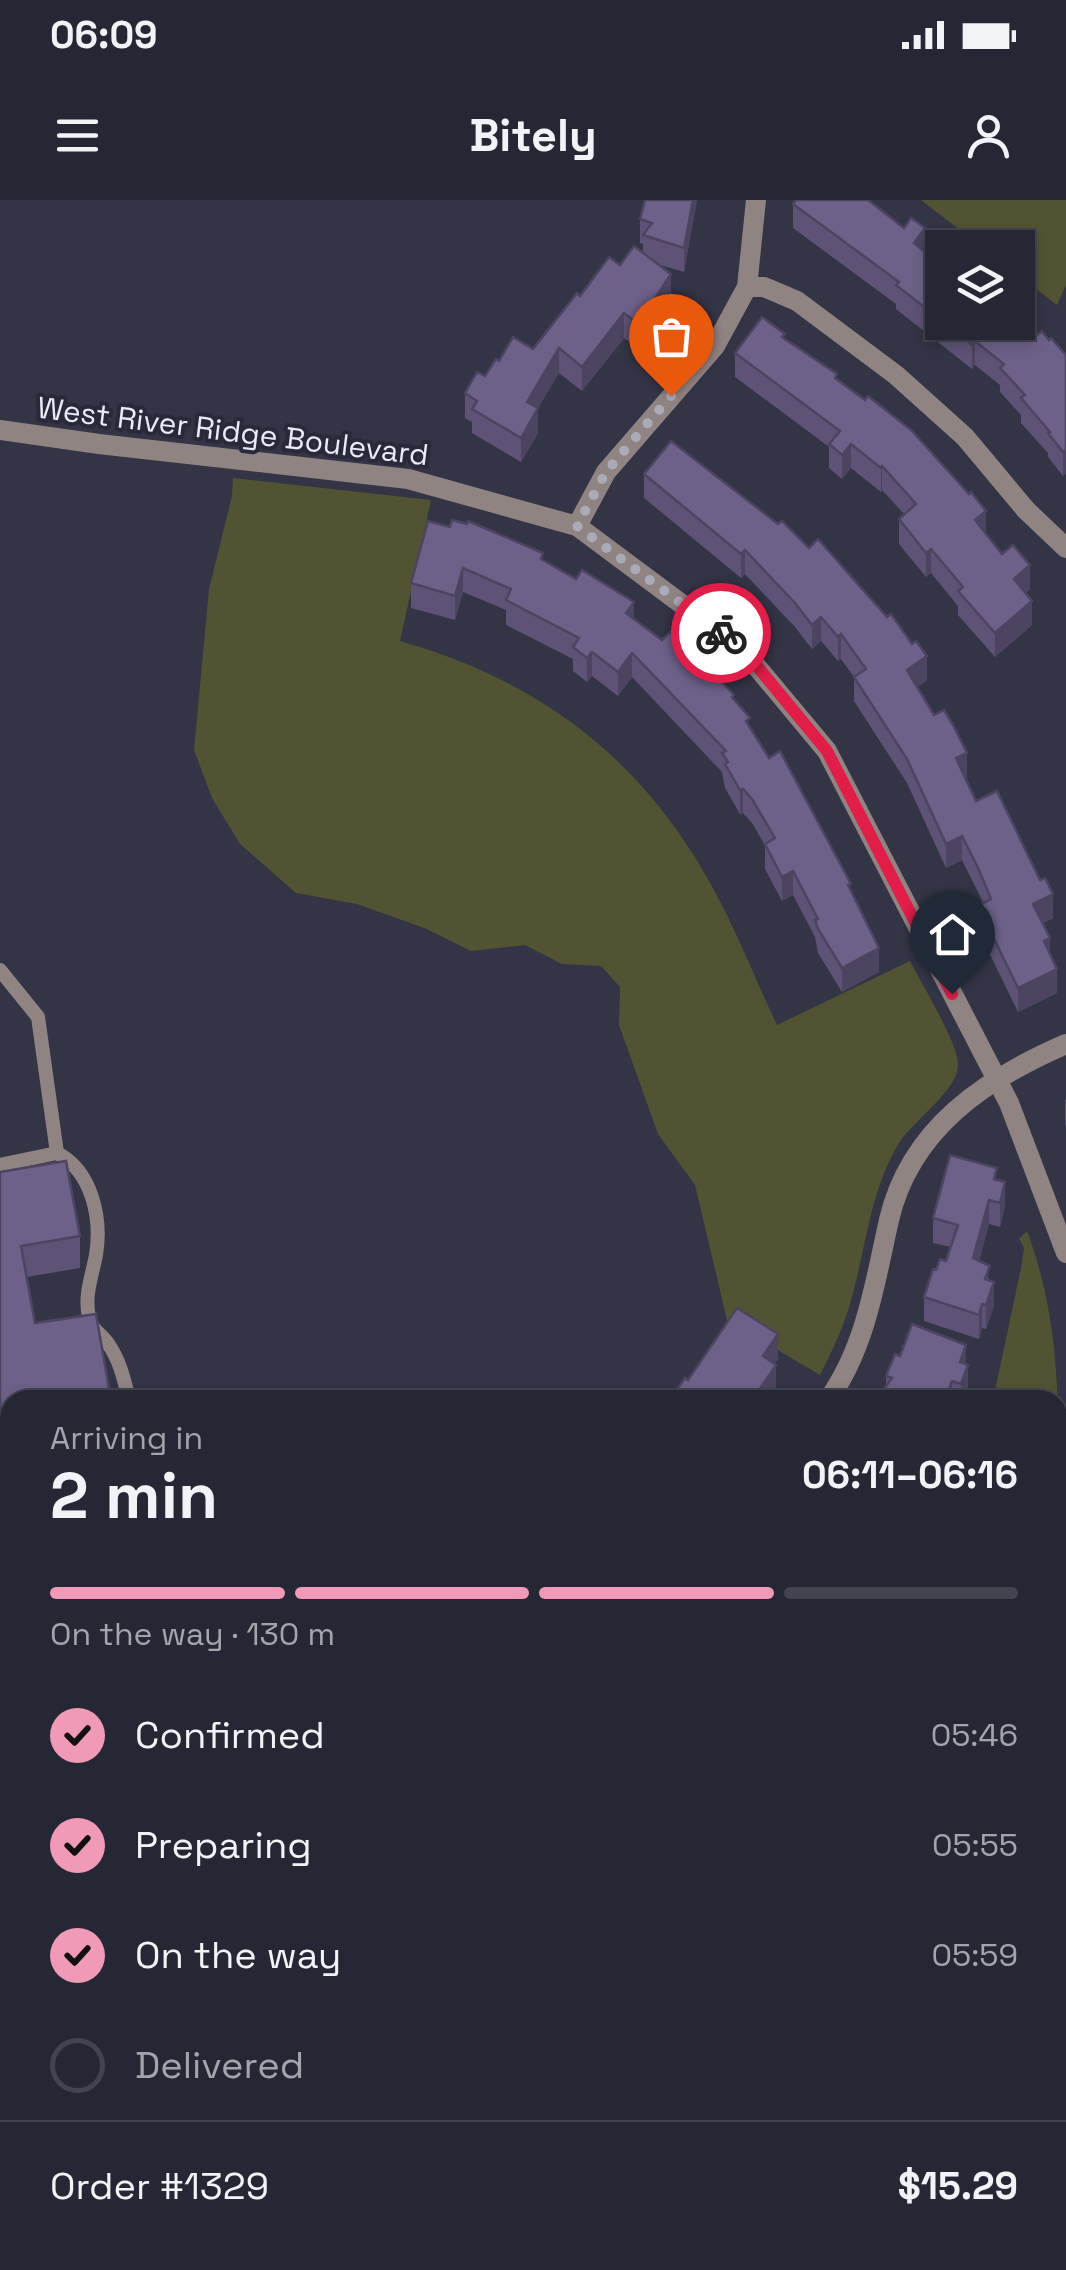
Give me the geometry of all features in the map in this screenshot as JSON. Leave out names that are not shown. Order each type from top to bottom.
[{"type":"street","points":[[577,526],[606,472],[715,346],[747,287],[756,200]]},
{"type":"street","points":[[747,287],[764,287],[797,301],[896,375],[965,437],[1026,510],[1066,548]]},
{"type":"street","name":"West River Ridge Boulevard","points":[[0,430],[408,479],[577,526],[742,648],[827,751],[997,1080],[1066,1254]]},
{"type":"street","points":[[835,1390],[866,1323],[890,1216],[910,1162],[928,1135],[951,1112],[1019,1064],[1066,1044]]},
{"type":"lane","points":[[0,970],[38,1017],[56,1154]]},
{"type":"lane","points":[[0,1165],[56,1154],[75,1162],[88,1184],[96,1219],[96,1252],[86,1304],[90,1324],[122,1369],[127,1390]]},
{"type":"green space","points":[[921,200],[1066,200],[1066,285],[1057,305],[1035,288],[1035,230],[960,230]]},
{"type":"green space","points":[[233,478],[431,500],[400,641],[447,656],[532,696],[570,721],[638,782],[668,818],[708,879],[777,1025],[910,961],[957,1055],[956,1075],[899,1143],[889,1162],[847,1313],[820,1375],[727,1320],[695,1185],[658,1134],[619,1025],[620,987],[601,966],[562,964],[525,945],[471,951],[427,929],[357,904],[296,893],[240,844],[212,798],[194,750],[209,589]]},
{"type":"green space","points":[[1027,1231],[1035,1255],[1047,1304],[1057,1390],[995,1390],[1021,1268],[1024,1248],[1019,1239]]},
{"type":"building","points":[[645,200],[693,200],[684,248],[643,235],[652,223],[640,219]]},
{"type":"building","points":[[796,200],[868,200],[904,228],[911,218],[925,228],[914,243],[925,252],[925,308],[896,285],[899,282],[793,204]]},
{"type":"building","points":[[634,246],[671,274],[638,324],[624,313],[582,367],[559,348],[527,402],[538,408],[521,438],[472,409],[477,401],[465,393],[477,372],[485,376],[513,337],[533,349],[609,257],[620,265]]},
{"type":"building","points":[[762,317],[785,334],[782,337],[837,374],[835,378],[865,400],[868,396],[911,430],[986,511],[975,520],[1002,554],[1013,545],[1030,565],[1014,579],[1032,601],[995,633],[958,591],[963,587],[931,549],[926,553],[899,519],[916,504],[882,466],[851,444],[842,455],[829,444],[840,431],[735,353]]},
{"type":"building","points":[[1042,331],[1051,338],[1066,355],[1066,450],[1063,452],[1021,398],[1025,395],[1000,368],[1004,364],[975,341],[972,345],[966,340],[1035,340]]},
{"type":"building","points":[[671,441],[778,524],[782,521],[809,548],[818,539],[927,656],[907,670],[934,715],[944,710],[953,725],[967,753],[956,758],[976,801],[997,791],[1040,880],[1045,878],[1053,894],[1033,904],[1050,938],[1044,941],[1057,969],[1018,988],[978,906],[991,899],[979,870],[962,836],[946,844],[907,759],[854,677],[866,669],[841,634],[838,637],[821,617],[812,625],[745,550],[741,554],[644,474]]},
{"type":"building","points":[[452,520],[467,524],[468,521],[543,553],[541,559],[576,579],[582,570],[634,602],[626,613],[662,640],[670,632],[690,652],[693,650],[734,695],[769,758],[780,751],[851,884],[848,885],[879,948],[842,968],[818,929],[818,919],[793,871],[782,877],[765,844],[775,838],[725,764],[728,762],[722,753],[726,751],[632,653],[618,672],[592,652],[587,658],[573,647],[579,638],[506,600],[511,589],[463,568],[455,596],[411,583],[428,521],[450,527]]},
{"type":"building","points":[[950,1155],[997,1168],[994,1179],[1005,1182],[1000,1203],[989,1200],[973,1258],[990,1266],[985,1279],[994,1282],[979,1315],[924,1297],[933,1269],[936,1270],[940,1259],[946,1261],[958,1225],[933,1218]]},
{"type":"building","points":[[66,1161],[80,1236],[21,1246],[35,1323],[96,1314],[109,1390],[0,1390],[0,1172]]},
{"type":"building","points":[[737,1308],[778,1334],[763,1356],[776,1365],[759,1390],[677,1390],[685,1378],[688,1380]]},
{"type":"building","points":[[912,1324],[966,1345],[960,1362],[968,1365],[961,1384],[952,1381],[949,1390],[883,1390],[892,1378],[886,1376],[895,1354],[900,1356]]},
{"type":"way so far","points":[[671,396],[606,472],[577,526],[721,633]]},
{"type":"route","points":[[721,633],[742,648],[827,751],[952,994]]}]
